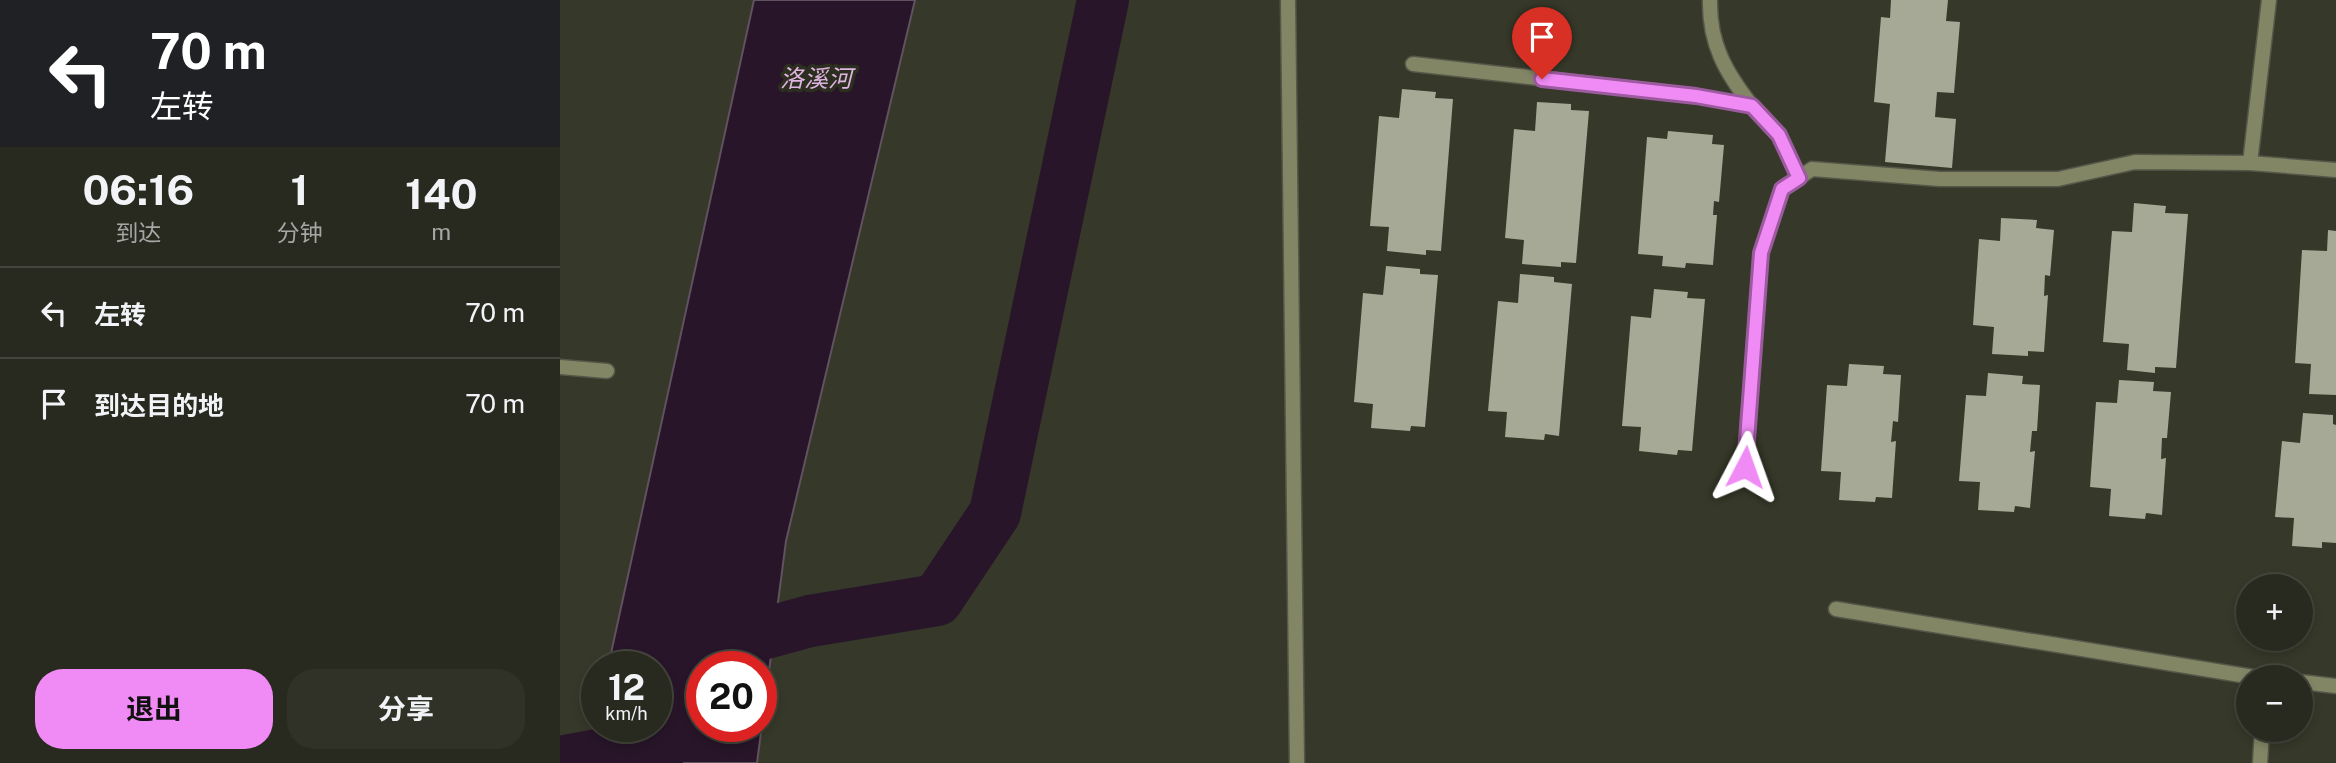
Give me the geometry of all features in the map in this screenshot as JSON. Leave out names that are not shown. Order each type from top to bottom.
[{"type":"street","points":[[1288,0],[1297,763]]},
{"type":"street","points":[[1710,0],[1714,45],[1726,74],[1779,135],[1799,178]]},
{"type":"street","points":[[2250,163],[2269,0]]},
{"type":"street","points":[[1413,64],[1696,96],[1752,106]]},
{"type":"street","points":[[1745,467],[1761,253],[1782,189],[1812,169],[1940,179],[2058,179],[2135,162],[2250,163],[2336,170]]},
{"type":"street","points":[[560,367],[607,371]]},
{"type":"street","points":[[1836,609],[2236,674]]},
{"type":"street","points":[[2313,683],[2336,686]]},
{"type":"street","points":[[2260,763],[2261,742]]},
{"type":"water","name":"洛溪河","points":[[754,0],[915,0],[786,541],[772,651],[686,651],[686,742],[760,742],[757,763],[596,763],[596,742],[672,742],[672,651],[612,651]]},
{"type":"building","points":[[1891,0],[1948,0],[1946,21],[1960,22],[1954,93],[1937,92],[1935,117],[1956,119],[1952,168],[1885,162],[1890,104],[1874,102],[1881,17],[1890,18]]},
{"type":"building","points":[[1402,89],[1436,92],[1435,98],[1453,99],[1441,251],[1426,250],[1426,255],[1387,251],[1389,227],[1370,226],[1379,116],[1399,118]]},
{"type":"building","points":[[1537,102],[1571,104],[1571,110],[1589,111],[1576,263],[1561,262],[1561,267],[1522,264],[1524,240],[1505,238],[1514,129],[1535,131]]},
{"type":"building","points":[[1668,131],[1713,135],[1712,144],[1724,145],[1719,202],[1714,201],[1713,215],[1717,215],[1713,265],[1686,263],[1685,268],[1662,266],[1663,256],[1638,254],[1647,137],[1667,139]]},
{"type":"building","points":[[2134,203],[2166,206],[2165,213],[2188,214],[2176,368],[2155,367],[2155,373],[2127,370],[2129,344],[2103,342],[2112,231],[2132,232]]},
{"type":"building","points":[[2001,218],[2037,220],[2036,228],[2054,230],[2050,276],[2045,275],[2044,296],[2048,295],[2044,352],[2028,351],[2028,356],[1992,354],[1994,327],[1973,325],[1979,239],[2000,241]]},
{"type":"building","points":[[2328,230],[2336,231],[2336,395],[2309,394],[2311,364],[2295,363],[2302,250],[2327,251]]},
{"type":"building","points":[[1386,266],[1420,269],[1420,274],[1438,275],[1425,427],[1411,426],[1410,431],[1371,428],[1373,404],[1354,402],[1363,293],[1383,295]]},
{"type":"building","points":[[1520,274],[1554,277],[1554,282],[1572,284],[1559,436],[1545,434],[1544,440],[1505,437],[1507,412],[1488,411],[1498,301],[1518,303]]},
{"type":"building","points":[[1654,289],[1688,292],[1687,298],[1705,299],[1692,451],[1678,450],[1677,455],[1639,451],[1641,427],[1622,426],[1631,316],[1651,318]]},
{"type":"building","points":[[1849,364],[1884,366],[1883,374],[1901,375],[1898,422],[1893,421],[1891,442],[1896,441],[1892,498],[1876,497],[1875,502],[1839,500],[1841,472],[1821,471],[1827,385],[1847,386]]},
{"type":"building","points":[[1988,373],[2023,376],[2022,384],[2040,385],[2037,431],[2032,431],[2030,452],[2035,451],[2030,508],[2015,506],[2014,512],[1978,510],[1980,482],[1959,481],[1966,395],[1986,396]]},
{"type":"building","points":[[2119,380],[2154,382],[2153,391],[2171,392],[2167,438],[2162,438],[2161,459],[2166,458],[2162,515],[2146,513],[2145,519],[2109,516],[2111,489],[2090,487],[2096,402],[2117,403]]},
{"type":"building","points":[[2303,413],[2333,415],[2333,424],[2336,425],[2336,543],[2322,542],[2322,548],[2292,546],[2294,518],[2275,517],[2282,441],[2300,443]]},
{"type":"waterway","points":[[704,650],[810,621],[937,600],[995,513],[1103,0]]},
{"type":"waterway","points":[[560,762],[667,742]]},
{"type":"route","points":[[1542,79],[1696,96],[1752,106],[1779,135],[1799,178],[1782,189],[1761,253],[1745,467]]}]
